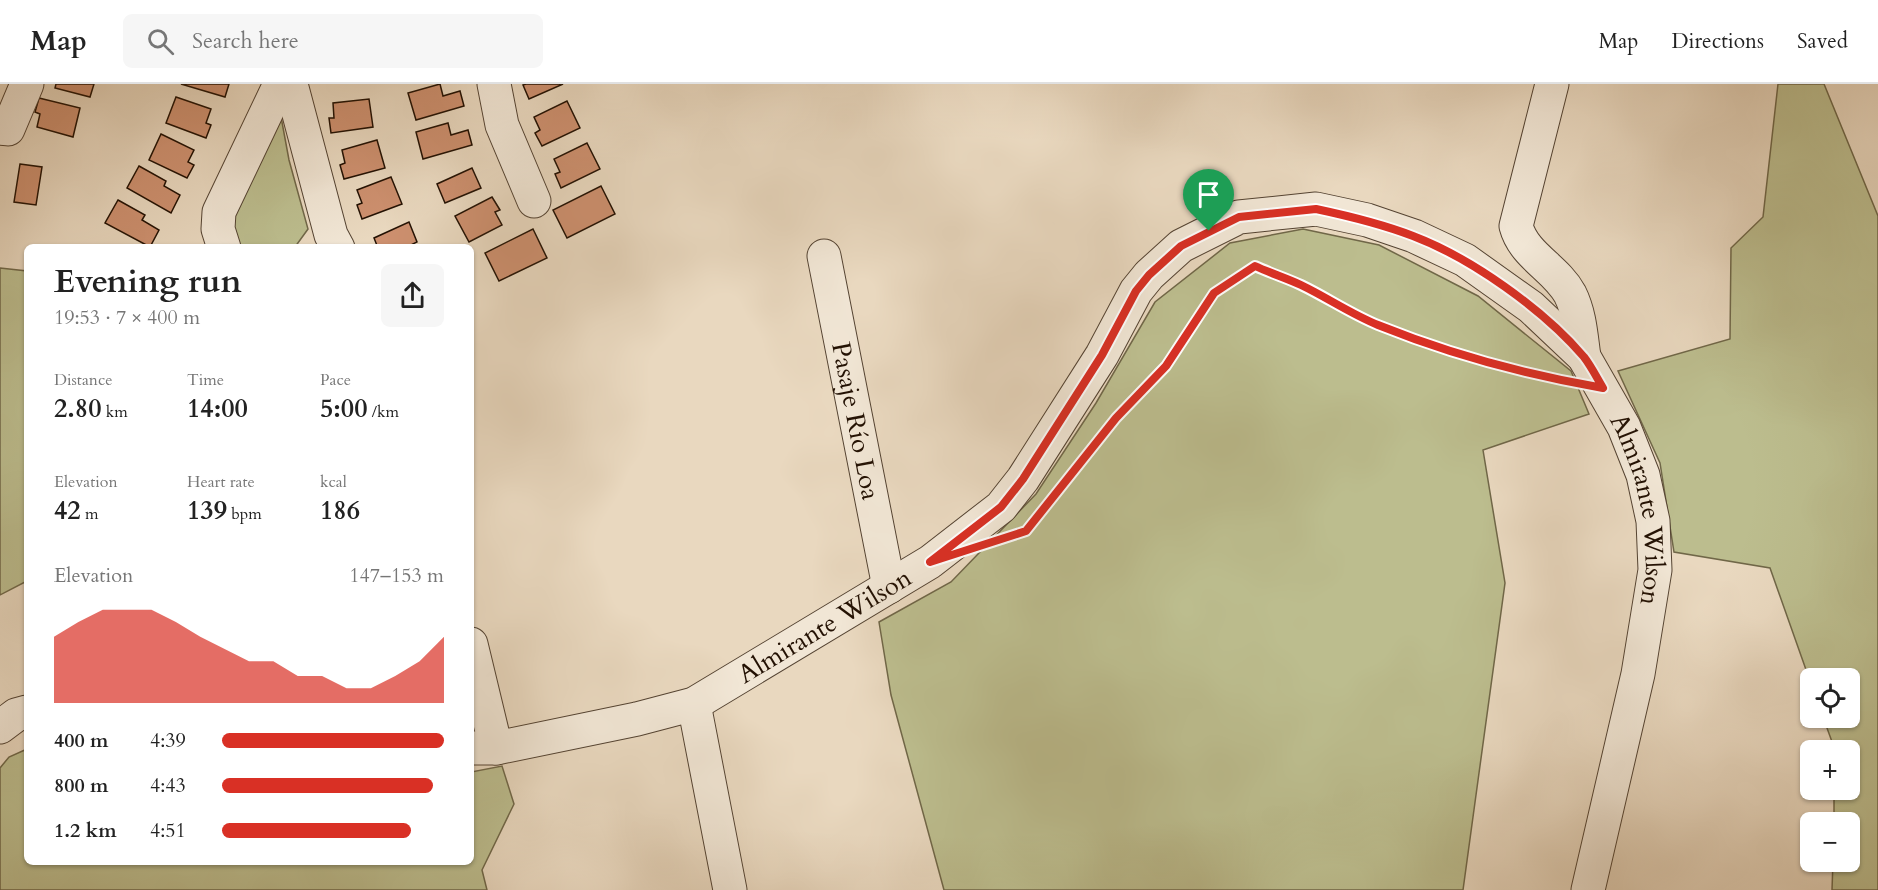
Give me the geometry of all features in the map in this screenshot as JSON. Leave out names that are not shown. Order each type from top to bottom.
[{"type":"street","points":[[0,128],[8,129],[27,84]]},
{"type":"street","points":[[223,244],[218,229],[219,212],[280,84]]},
{"type":"street","points":[[291,84],[329,243]]},
{"type":"street","points":[[494,84],[502,125],[534,201]]},
{"type":"street","points":[[1551,84],[1516,226],[1525,245],[1555,274],[1570,294],[1580,323],[1584,357]]},
{"type":"street","name":"Almirante Wilson","points":[[483,748],[694,704],[930,562],[1001,507],[1044,449],[1102,355],[1136,291],[1149,275],[1181,246],[1239,217],[1316,209],[1367,220],[1414,236],[1464,260],[1503,287],[1531,307],[1584,357],[1624,427],[1642,475],[1653,521],[1655,570],[1638,674],[1593,889]]},
{"type":"street","name":"Pasaje Río Loa","points":[[824,256],[889,587]]},
{"type":"street","points":[[474,670],[483,748]]},
{"type":"street","points":[[694,704],[730,890]]},
{"type":"street","points":[[0,727],[16,714],[24,713]]},
{"type":"path","points":[[1015,534],[1026,531],[1116,418],[1166,366],[1214,293],[1255,266],[1302,286],[1344,310],[1439,347],[1551,379],[1603,388]]},
{"type":"green space","points":[[1778,84],[1824,84],[1878,216],[1878,890],[1832,890],[1833,872],[1860,872],[1860,812],[1834,812],[1834,800],[1860,800],[1860,740],[1831,740],[1827,728],[1860,728],[1860,668],[1805,668],[1770,568],[1674,552],[1660,463],[1618,371],[1730,339],[1731,248],[1763,217]]},
{"type":"green space","points":[[279,106],[289,160],[308,229],[297,244],[239,244],[229,218]]},
{"type":"green space","points":[[1303,229],[1379,245],[1478,296],[1571,371],[1589,414],[1483,450],[1505,583],[1463,890],[944,890],[891,695],[879,622],[951,582],[1036,494],[1096,403],[1155,302],[1230,243]]},
{"type":"green space","points":[[0,268],[24,271],[24,583],[0,595]]},
{"type":"green space","points":[[24,750],[24,865],[474,865],[474,771],[502,766],[514,804],[482,870],[487,890],[0,890],[0,768],[9,757]]},
{"type":"building","points":[[56,84],[94,84],[90,97],[55,88]]},
{"type":"building","points":[[181,84],[229,84],[225,97]]},
{"type":"building","points":[[440,84],[443,96],[460,91],[464,106],[416,120],[408,93]]},
{"type":"building","points":[[563,84],[529,99],[523,85]]},
{"type":"building","points":[[176,97],[211,109],[206,123],[211,125],[206,138],[166,123]]},
{"type":"building","points":[[39,98],[80,108],[73,137],[37,127],[40,114],[35,112]]},
{"type":"building","points":[[369,99],[373,127],[331,133],[329,118],[334,118],[333,103]]},
{"type":"building","points":[[567,101],[580,128],[542,146],[535,133],[540,130],[534,117]]},
{"type":"building","points":[[448,123],[451,135],[468,130],[472,145],[423,159],[416,132]]},
{"type":"building","points":[[161,134],[194,150],[188,162],[194,165],[187,178],[149,160]]},
{"type":"building","points":[[377,140],[385,168],[344,179],[340,165],[345,163],[342,150]]},
{"type":"building","points":[[587,143],[600,169],[561,188],[555,174],[560,172],[554,159]]},
{"type":"building","points":[[20,164],[42,167],[36,205],[14,202]]},
{"type":"building","points":[[139,166],[166,181],[164,186],[180,195],[171,213],[127,188]]},
{"type":"building","points":[[472,168],[481,188],[445,203],[437,184]]},
{"type":"building","points":[[391,177],[402,204],[362,219],[357,205],[362,203],[357,190]]},
{"type":"building","points":[[601,186],[615,214],[567,238],[553,210]]},
{"type":"building","points":[[492,197],[500,210],[495,212],[502,225],[469,242],[455,216]]},
{"type":"building","points":[[118,200],[145,215],[142,220],[159,230],[152,244],[144,244],[105,223]]},
{"type":"building","points":[[409,222],[417,242],[413,244],[376,244],[374,238]]},
{"type":"building","points":[[533,229],[547,258],[499,281],[485,253]]},
{"type":"route","points":[[1316,209],[1367,220],[1414,236],[1464,260],[1531,307],[1584,357],[1603,388],[1551,379],[1449,350],[1379,326],[1344,310],[1302,286],[1255,266],[1214,293],[1166,366],[1116,418],[1026,531],[930,562],[977,528],[1001,507],[1044,449],[1102,355],[1136,291],[1149,275],[1181,246],[1209,231],[1239,217],[1316,209]]}]
